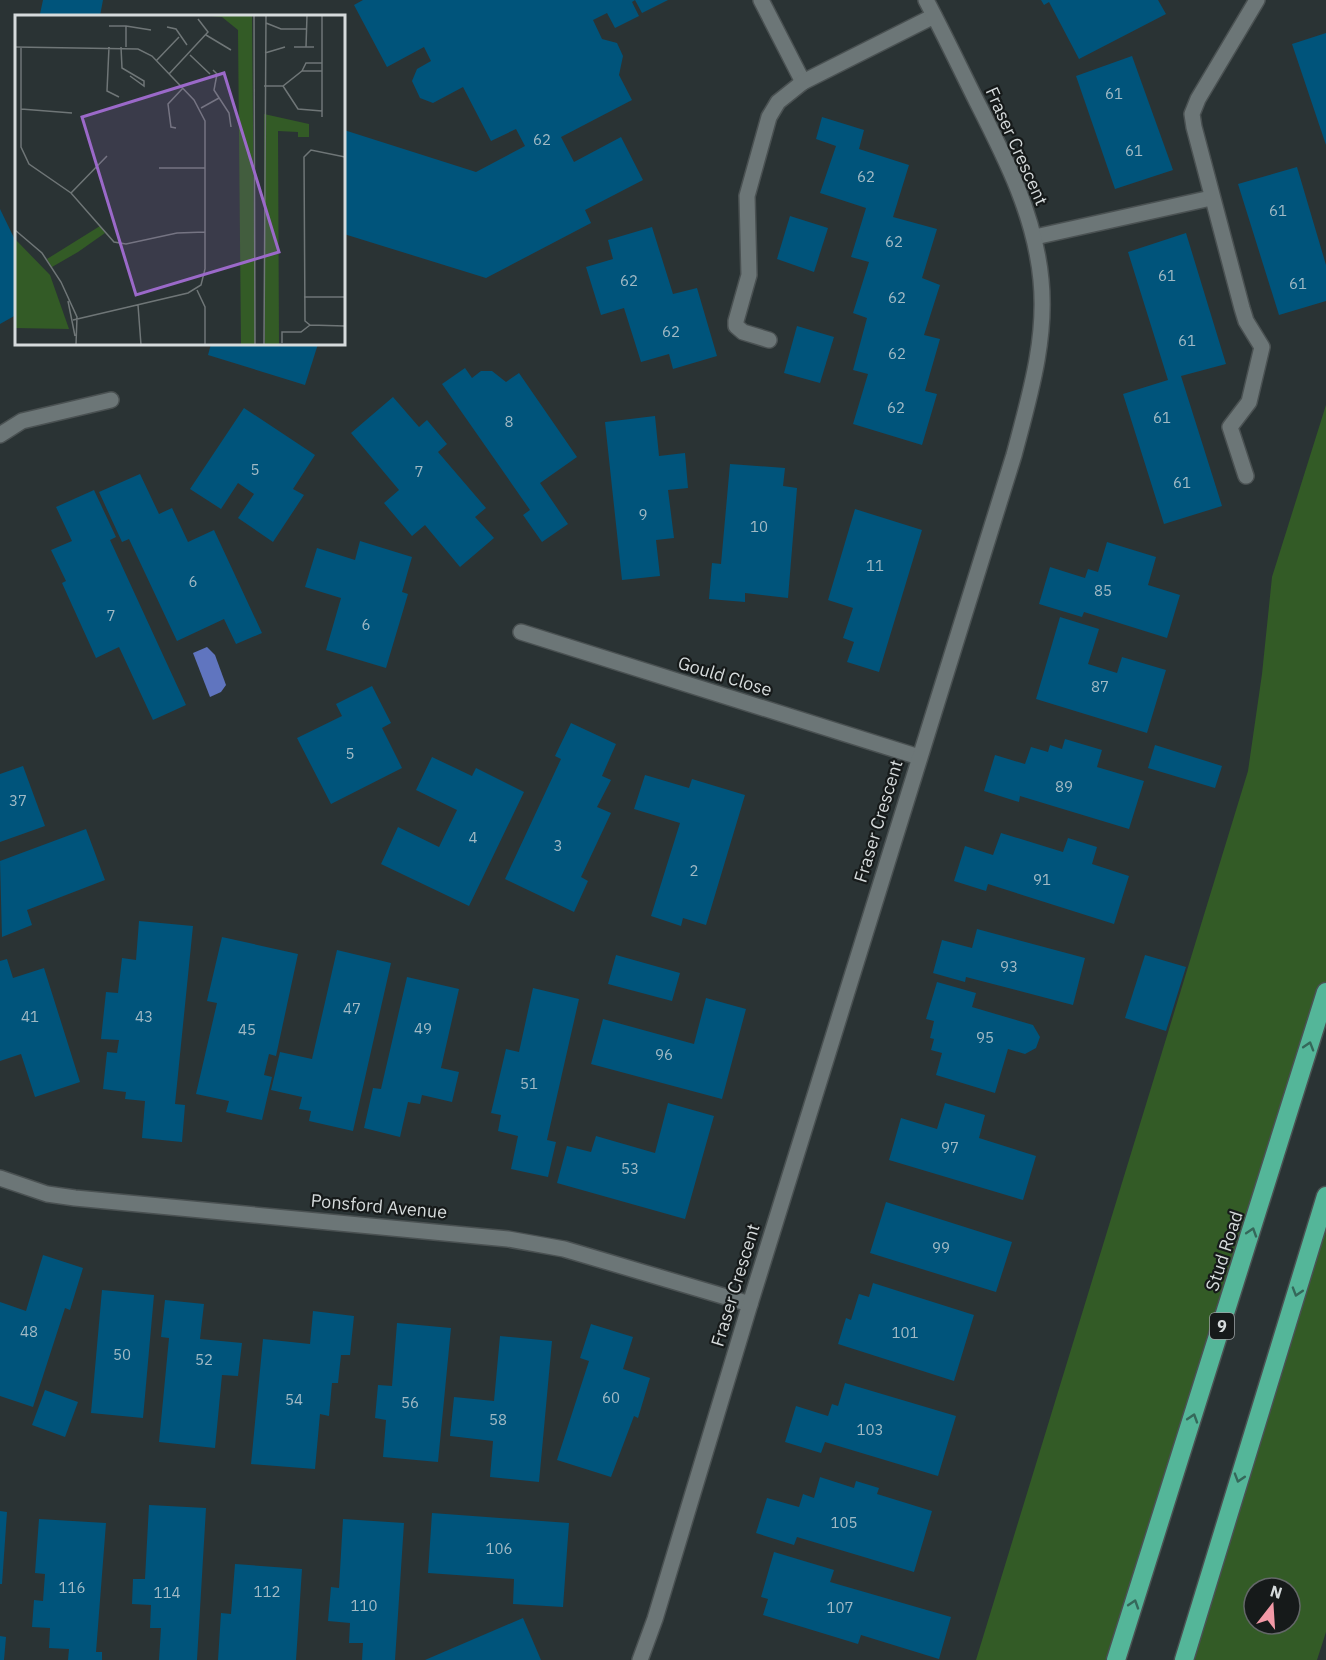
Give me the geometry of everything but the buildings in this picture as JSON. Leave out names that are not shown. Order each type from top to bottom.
[{"type":"highway","name":"Stud Road","points":[[1116,1660],[1326,992]]},
{"type":"highway","points":[[1184,1660],[1326,1196]]},
{"type":"street","points":[[761,0],[803,82]]},
{"type":"street","name":"Fraser Crescent","points":[[640,1660],[655,1619],[918,757],[1014,454],[1038,360],[1042,282],[1035,237],[1020,191],[1001,149],[926,0]]},
{"type":"street","points":[[1246,476],[1230,428],[1249,402],[1262,347],[1246,321],[1211,198],[1192,114],[1198,99],[1257,0]]},
{"type":"street","points":[[769,340],[743,332],[736,326],[749,275],[747,196],[769,117],[778,102],[803,82],[934,16]]},
{"type":"street","points":[[1035,237],[1211,198]]},
{"type":"street","points":[[0,435],[22,421],[111,400]]},
{"type":"street","name":"Gould Close","points":[[520,632],[918,757]]},
{"type":"street","name":"Ponsford Avenue","points":[[0,1178],[47,1194],[75,1198],[508,1239],[564,1249],[750,1304]]},
{"type":"green space","points":[[1326,405],[1326,992],[1116,1660],[976,1660],[1248,771],[1262,674],[1272,577]]},
{"type":"green space","points":[[1326,1196],[1326,1632],[1317,1660],[1184,1660]]},
{"type":"water","points":[[207,647],[215,655],[226,685],[221,692],[210,697],[193,653]]}]
